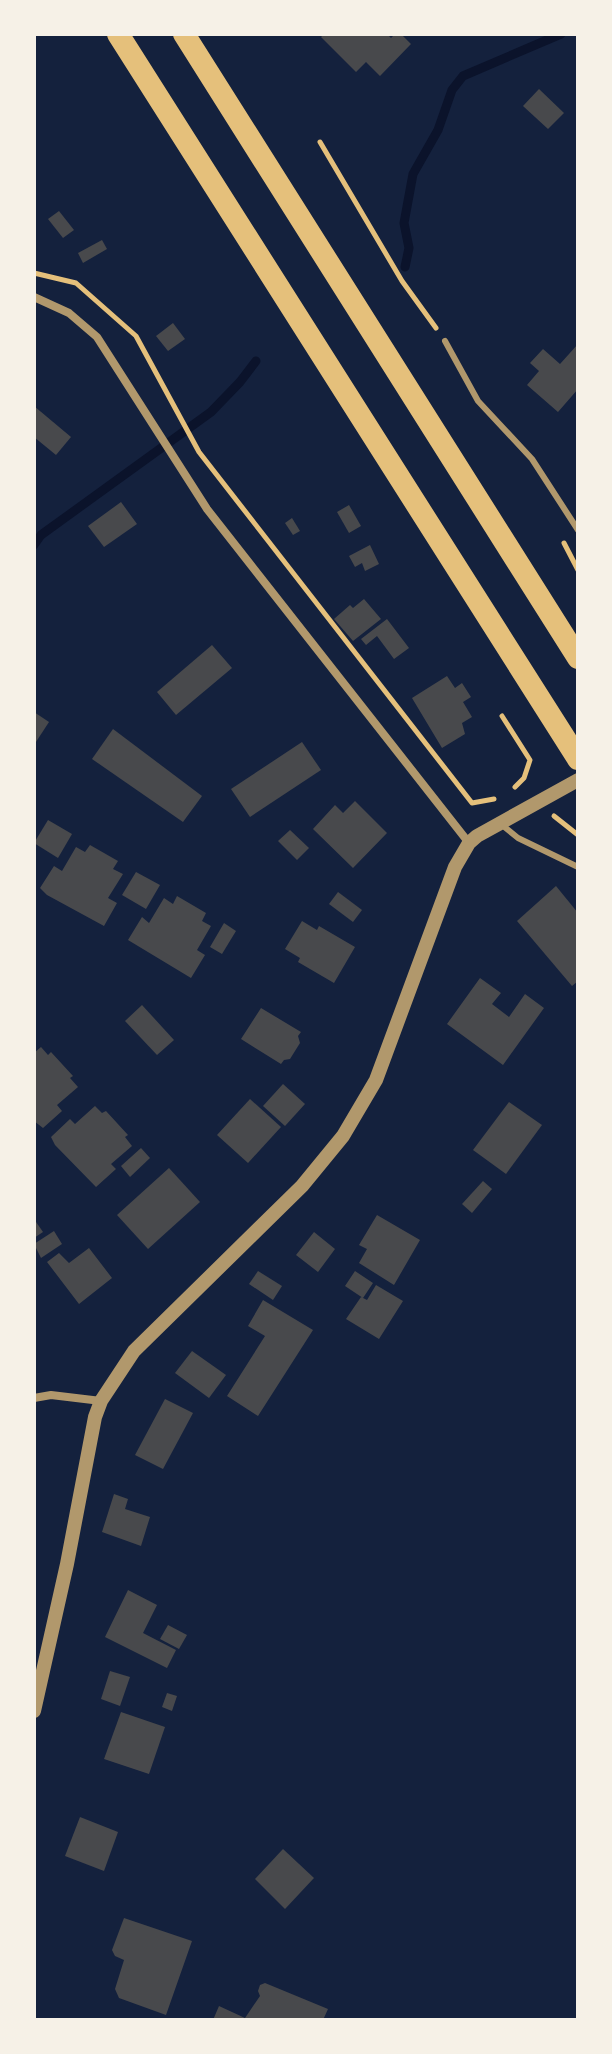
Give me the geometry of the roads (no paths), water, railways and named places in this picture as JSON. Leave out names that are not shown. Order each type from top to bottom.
[{"type":"highway","points":[[118,34],[578,759]]},
{"type":"highway","points":[[184,34],[578,658]]},
{"type":"street","points":[[34,297],[69,313],[97,337],[207,509],[469,843]]},
{"type":"street","points":[[34,1711],[67,1564],[95,1417],[101,1401],[134,1351],[302,1186],[343,1136],[376,1080],[450,879],[469,843],[500,822],[578,780]]},
{"type":"street","points":[[34,1398],[51,1395],[101,1401]]},
{"type":"lane","points":[[445,341],[478,401],[532,459],[578,530]]},
{"type":"lane","points":[[500,822],[518,838],[578,867]]},
{"type":"waterway","points":[[405,267],[409,248],[404,223],[413,174],[438,130],[452,90],[463,76],[561,34]]},
{"type":"waterway","points":[[34,545],[41,535],[211,412],[256,361]]}]
